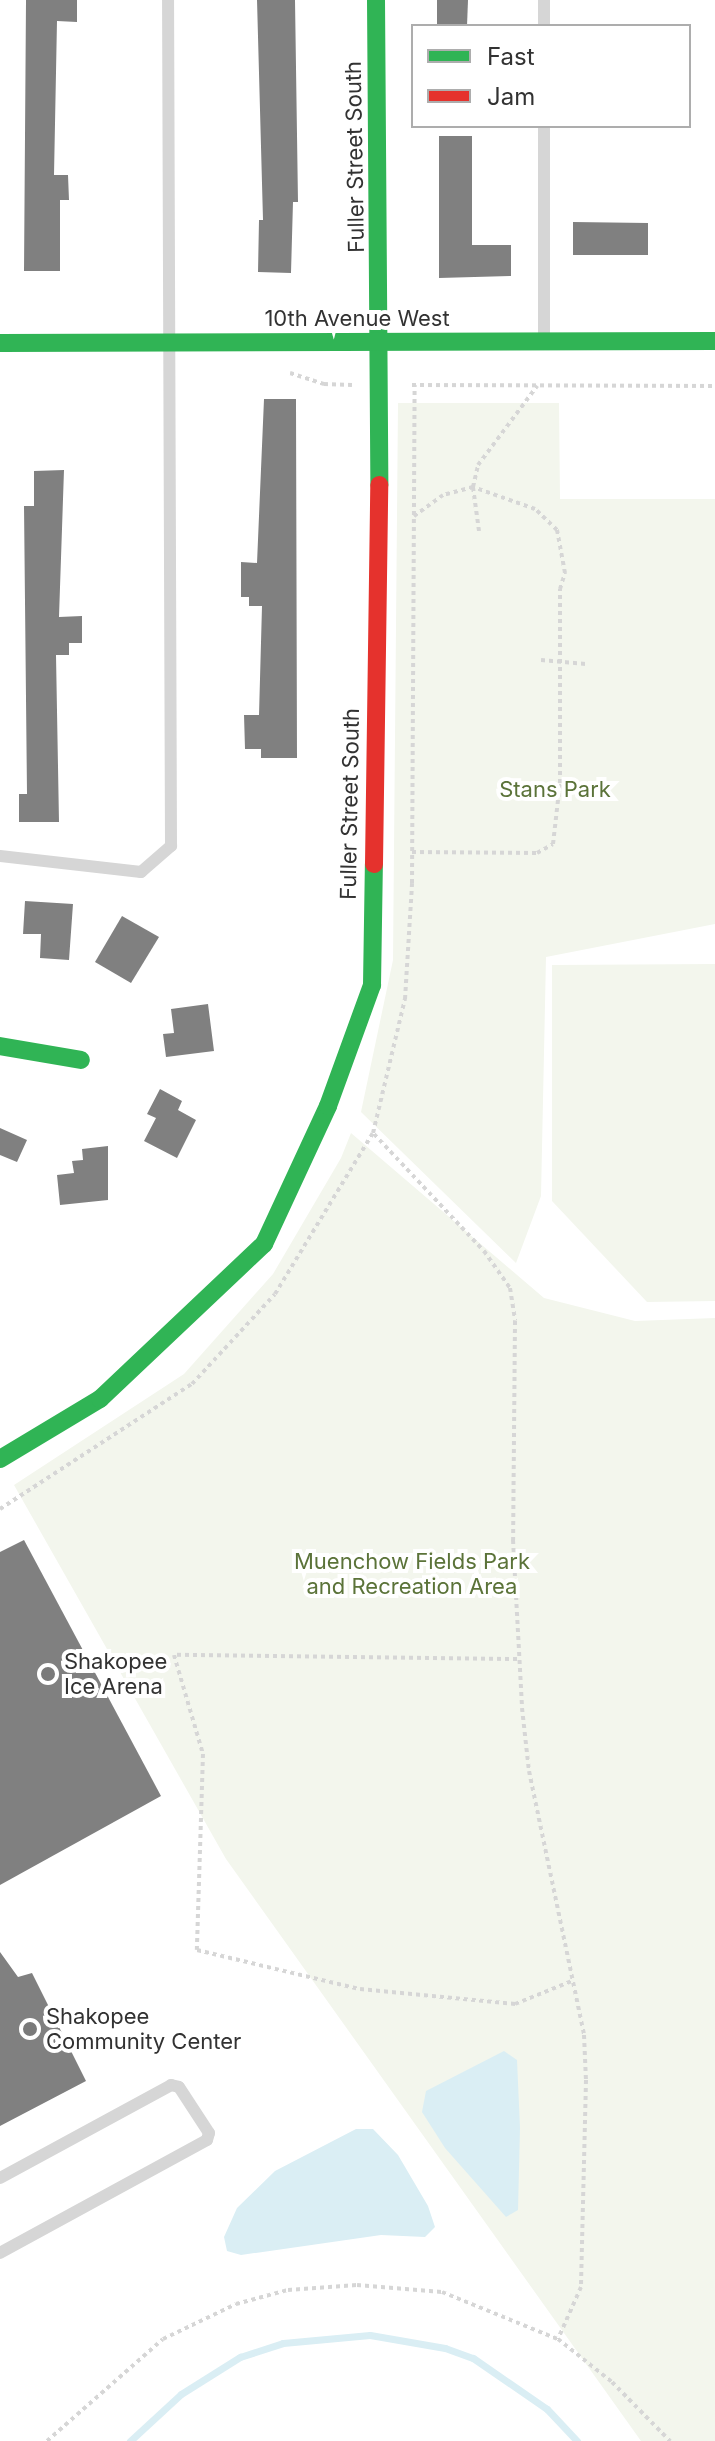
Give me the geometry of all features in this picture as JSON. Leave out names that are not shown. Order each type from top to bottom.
[{"type":"street","name":"Fuller Street South","points":[[0,1459],[100,1399],[264,1244],[328,1106],[372,985],[381,343],[376,0]]},
{"type":"street","name":"10th Avenue West","points":[[0,343],[715,341]]},
{"type":"street","points":[[0,1046],[81,1060]]},
{"type":"lane","points":[[0,856],[141,872],[171,846],[168,0]]},
{"type":"lane","points":[[544,0],[544,24]]},
{"type":"lane","points":[[544,128],[544,341]]},
{"type":"lane","points":[[0,2178],[171,2085],[179,2087],[209,2133],[207,2140],[0,2253]]},
{"type":"path","points":[[0,1509],[192,1384],[275,1294],[373,1133],[405,999],[412,852],[415,385]]},
{"type":"path","points":[[479,531],[473,487],[478,465],[537,386]]},
{"type":"path","points":[[412,852],[537,853],[553,844],[560,783],[560,589],[565,573],[557,530],[535,509],[473,487],[443,495],[414,516]]},
{"type":"path","points":[[541,660],[586,664]]},
{"type":"path","points":[[373,1133],[484,1251],[510,1288],[515,1321],[517,1659],[529,1771],[584,2035],[586,2235],[581,2287],[558,2339]]},
{"type":"path","points":[[517,1659],[174,1655],[203,1754],[197,1950],[360,1989],[515,2004],[572,1981]]},
{"type":"path","points":[[47,2441],[163,2339],[236,2304],[288,2290],[357,2285],[442,2292],[558,2339],[612,2382],[670,2441]]},
{"type":"green space","name":"Stans Park","points":[[398,403],[559,403],[560,499],[715,499],[715,924],[546,957],[541,1196],[516,1263],[361,1112],[393,960]]},
{"type":"green space","points":[[715,964],[715,1301],[647,1302],[552,1201],[552,965]]},
{"type":"green space","name":"Muenchow Fields Park and Recreation Area","points":[[351,1133],[544,1298],[635,1321],[715,1318],[715,2441],[641,2441],[226,1859],[14,1485],[184,1374],[273,1274],[341,1158]]},
{"type":"shaded area","points":[[504,2051],[517,2060],[520,2128],[518,2210],[506,2217],[445,2148],[422,2112],[426,2091]]},
{"type":"shaded area","points":[[356,2129],[373,2129],[398,2155],[428,2206],[435,2227],[425,2237],[381,2235],[241,2255],[227,2251],[224,2237],[237,2208],[275,2171]]},
{"type":"building","points":[[26,0],[77,0],[77,22],[57,21],[54,175],[68,175],[69,200],[60,200],[60,271],[24,271]]},
{"type":"building","points":[[257,0],[295,0],[298,202],[293,202],[291,273],[258,272],[259,220],[263,220]]},
{"type":"building","points":[[437,0],[468,0],[467,24],[437,24]]},
{"type":"building","points":[[439,136],[472,136],[472,245],[511,245],[511,276],[439,278]]},
{"type":"building","points":[[573,222],[648,223],[648,255],[573,255]]},
{"type":"building","points":[[264,399],[296,399],[297,758],[261,758],[261,749],[245,749],[244,715],[259,715],[262,606],[249,606],[249,597],[241,597],[241,562],[257,563]]},
{"type":"building","points":[[64,470],[59,617],[82,616],[82,643],[69,643],[69,655],[56,655],[59,822],[19,822],[19,794],[27,794],[24,506],[34,506],[34,471]]},
{"type":"building","points":[[25,901],[73,904],[69,960],[40,958],[41,934],[23,934]]},
{"type":"building","points":[[122,916],[159,937],[131,983],[95,962]]},
{"type":"building","points":[[208,1004],[214,1051],[166,1057],[163,1034],[174,1033],[171,1009]]},
{"type":"building","points":[[160,1089],[182,1101],[178,1110],[196,1120],[177,1158],[144,1141],[156,1118],[147,1114]]},
{"type":"building","points":[[0,1128],[27,1140],[17,1162],[0,1155]]},
{"type":"building","points":[[108,1146],[108,1200],[60,1205],[57,1175],[74,1173],[72,1161],[83,1160],[82,1149]]},
{"type":"building","name":"Shakopee Ice Arena","points":[[24,1540],[161,1796],[0,1885],[0,1552]]},
{"type":"building","name":"Shakopee Community Center","points":[[0,1952],[18,1977],[32,1973],[86,2081],[0,2126]]},
{"type":"waterway","points":[[130,2441],[181,2394],[240,2357],[283,2343],[370,2335],[445,2348],[473,2358],[547,2409],[577,2441]]},
{"type":"traffic: fast","points":[[376,0],[379,485]]},
{"type":"traffic: fast","points":[[0,343],[715,341]]},
{"type":"traffic: fast","points":[[0,1459],[100,1399],[264,1244],[328,1106],[372,985],[374,864]]},
{"type":"traffic: fast","points":[[0,1046],[81,1060]]},
{"type":"traffic: jam","points":[[374,864],[379,485]]},
{"type":"place","name":"Shakopee Ice Arena","points":[[48,1674]]},
{"type":"place","name":"Shakopee Community Center","points":[[30,2029]]}]
